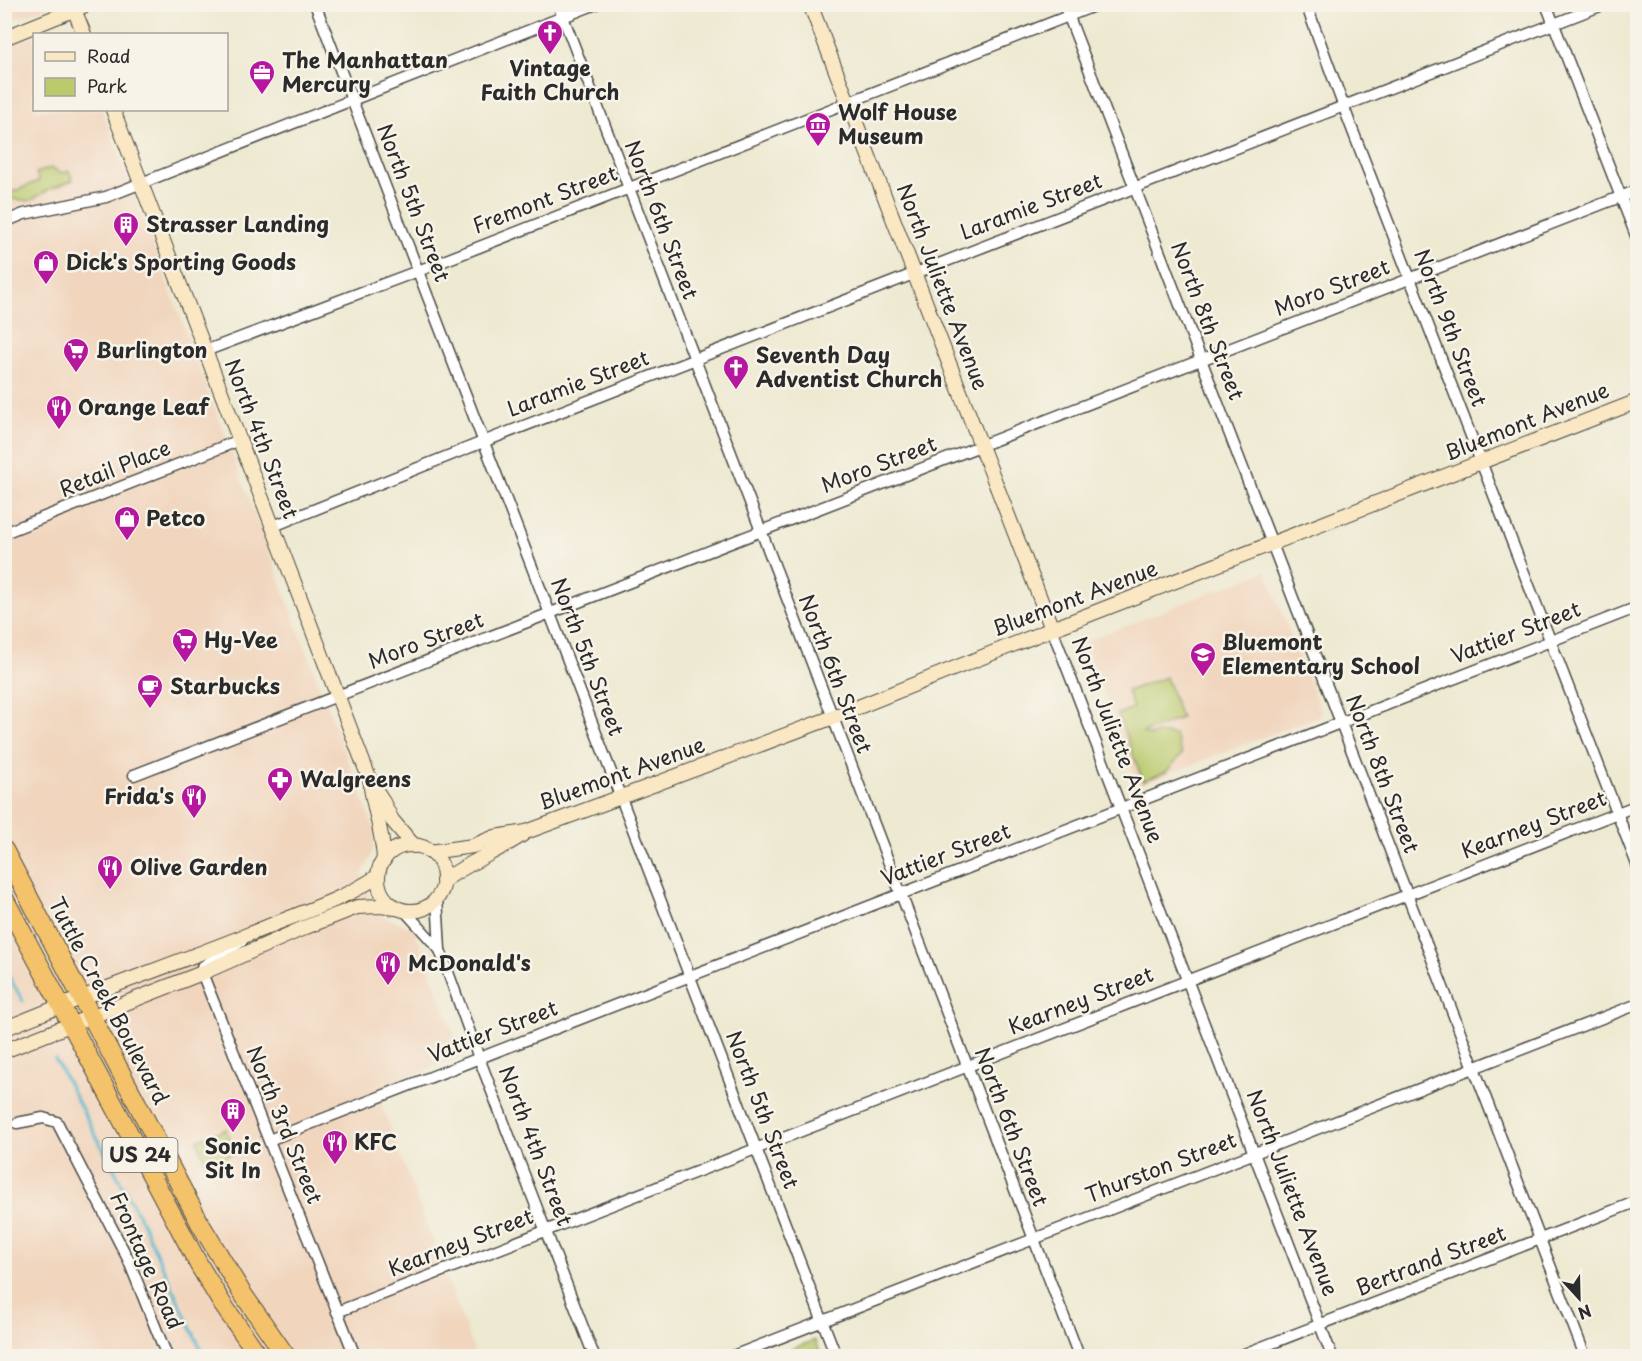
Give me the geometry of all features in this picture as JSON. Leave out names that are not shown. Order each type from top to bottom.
[{"type":"highway","name":"Tuttle Creek Boulevard","points":[[4,850],[201,1225],[242,1293],[286,1356]]},
{"type":"highway","name":"Tuttle Creek Boulevard","points":[[4,898],[199,1265],[223,1305],[259,1356]]},
{"type":"main road","points":[[4,38],[73,7],[88,4]]},
{"type":"main road","name":"North Juliette Avenue","points":[[810,4],[1052,629]]},
{"type":"main road","points":[[73,7],[84,33]]},
{"type":"main road","name":"North 4th Street","points":[[113,111],[371,783],[392,820],[414,846]]},
{"type":"main road","name":"Bluemont Avenue","points":[[430,852],[466,847],[495,837],[526,832],[621,797],[831,718],[1052,629],[1638,401]]},
{"type":"main road","name":"North 4th Street","points":[[371,783],[374,806],[383,838],[384,860]]},
{"type":"main road","name":"Bluemont Avenue","points":[[443,881],[472,862],[497,852],[526,832]]},
{"type":"main road","points":[[4,1051],[202,974],[306,927],[357,907],[380,906],[400,909],[420,910],[437,897],[443,881],[441,866],[430,852],[414,846],[395,849],[384,860],[378,876],[380,891],[389,903],[400,909]]},
{"type":"main road","points":[[4,1029],[343,896],[378,876]]},
{"type":"street","name":"North 5th Street","points":[[315,4],[836,1356]]},
{"type":"street","name":"North 6th Street","points":[[558,4],[831,718],[1079,1356]]},
{"type":"street","points":[[4,222],[24,214],[106,197],[596,4]]},
{"type":"street","name":"North 8th Street","points":[[1064,4],[1585,1356]]},
{"type":"street","name":"Fremont Street","points":[[205,351],[418,271],[1100,4]]},
{"type":"street","name":"North 9th Street","points":[[1306,4],[1638,867]]},
{"type":"street","points":[[1546,4],[1638,241]]},
{"type":"street","name":"Laramie Street","points":[[271,527],[1605,4]]},
{"type":"street","name":"Moro Street","points":[[134,776],[1638,190]]},
{"type":"street","name":"Retail Place","points":[[4,533],[240,440]]},
{"type":"street","name":"Vattier Street","points":[[268,1140],[1638,607]]},
{"type":"street","name":"North Juliette Avenue","points":[[1052,629],[1332,1356]]},
{"type":"street","name":"Kearney Street","points":[[337,1312],[1638,805]]},
{"type":"street","name":"North 4th Street","points":[[437,897],[440,950],[479,1058],[594,1356]]},
{"type":"street","name":"North 4th Street","points":[[400,909],[440,950]]},
{"type":"street","points":[[202,974],[202,967],[255,932]]},
{"type":"street","name":"North 3rd Street","points":[[202,974],[355,1356]]},
{"type":"street","name":"Thurston Street","points":[[733,1356],[1638,1004]]},
{"type":"street","name":"Frontage Road","points":[[17,1123],[43,1118],[57,1122],[128,1259],[167,1356]]},
{"type":"street","name":"Bertrand Street","points":[[1239,1356],[1638,1201]]},
{"type":"shaded area","points":[[5,4],[53,4],[53,5],[5,23]]},
{"type":"shaded area","points":[[33,35],[33,111],[102,111],[375,832],[372,853],[362,875],[377,914],[414,929],[463,1057],[376,1090],[476,1356],[5,1356],[4,47]]},
{"type":"shaded area","name":"Bluemont Elementary School","points":[[1266,571],[1322,715],[1139,785],[1084,642]]},
{"type":"green space","points":[[51,168],[63,173],[69,171],[73,180],[50,189],[30,201],[5,198],[5,195],[39,181],[36,173]]},
{"type":"green space","points":[[1166,677],[1181,718],[1143,733],[1150,736],[1157,733],[1175,735],[1182,754],[1166,772],[1143,781],[1118,714],[1133,708],[1127,691]]},
{"type":"green space","points":[[226,1129],[235,1153],[207,1164],[197,1140]]},
{"type":"green space","points":[[815,1340],[822,1356],[772,1356]]},
{"type":"waterway","points":[[4,968],[23,1001]]},
{"type":"waterway","points":[[55,1059],[141,1220],[204,1356]]},
{"type":"place","name":"Vintage Faith Church","points":[[550,56]]},
{"type":"place","name":"The Manhattan Mercury","points":[[262,96]]},
{"type":"place","name":"Wolf House Museum","points":[[818,148]]},
{"type":"place","name":"Strasser Landing","points":[[126,248]]},
{"type":"place","name":"Dick's Sporting Goods","points":[[46,286]]},
{"type":"place","name":"Burlington","points":[[76,374]]},
{"type":"place","name":"Seventh Day Adventist Church","points":[[736,391]]},
{"type":"place","name":"Orange Leaf","points":[[59,431]]},
{"type":"place","name":"Petco","points":[[127,542]]},
{"type":"place","name":"Hy-Vee","points":[[185,664]]},
{"type":"place","name":"Bluemont Elementary School","points":[[1203,678]]},
{"type":"place","name":"Starbucks","points":[[150,710]]},
{"type":"place","name":"Walgreens","points":[[280,803]]},
{"type":"place","name":"Frida's","points":[[194,820]]},
{"type":"place","name":"Olive Garden","points":[[110,891]]},
{"type":"place","name":"McDonald's","points":[[388,987]]},
{"type":"place","name":"Sonic Sit In","points":[[233,1134]]},
{"type":"place","name":"KFC","points":[[335,1166]]}]
